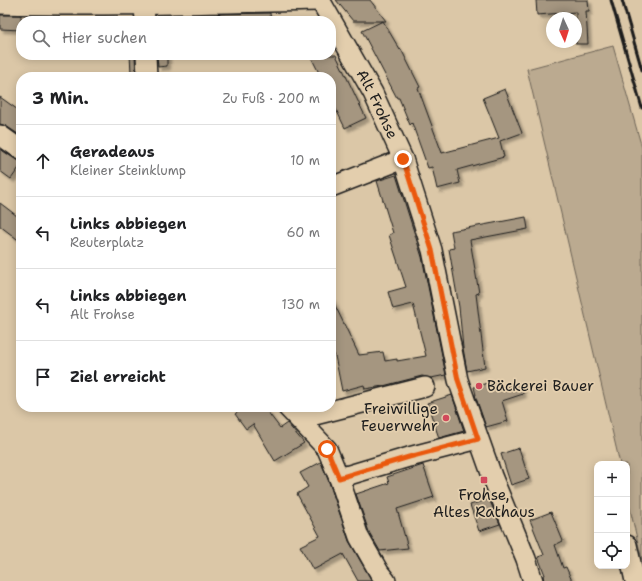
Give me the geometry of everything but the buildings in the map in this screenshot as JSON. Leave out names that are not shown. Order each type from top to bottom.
[{"type":"street","points":[[0,4],[54,6],[145,13],[320,0]]},
{"type":"street","name":"Alt Frohse","points":[[320,0],[329,16]]},
{"type":"street","name":"Alt Frohse","points":[[336,28],[373,93],[403,159],[432,250],[458,380],[478,439],[526,559],[533,581]]},
{"type":"street","points":[[146,60],[147,72]]},
{"type":"street","points":[[0,135],[16,146]]},
{"type":"street","points":[[336,185],[403,159]]},
{"type":"street","points":[[336,405],[425,387]]},
{"type":"street","points":[[293,413],[327,449],[339,478],[359,537],[379,572],[386,581]]},
{"type":"street","points":[[339,478],[409,457],[478,439]]},
{"type":"street","points":[[630,558],[635,581]]},
{"type":"shaded area","points":[[613,46],[642,148],[642,560],[630,509],[630,461],[619,461],[527,69]]},
{"type":"railway","points":[[611,0],[642,108]]},
{"type":"railway","points":[[622,0],[642,70]]},
{"type":"place","name":"Bäckerei Bauer","points":[[479,386]]},
{"type":"place","name":"Freiwillige Feuerwehr","points":[[446,418]]},
{"type":"place","name":"Frohse, Altes Rathaus","points":[[484,480]]},
{"type":"route","points":[[327,449],[339,478],[409,457],[478,439],[458,380],[432,250],[403,159]]}]
